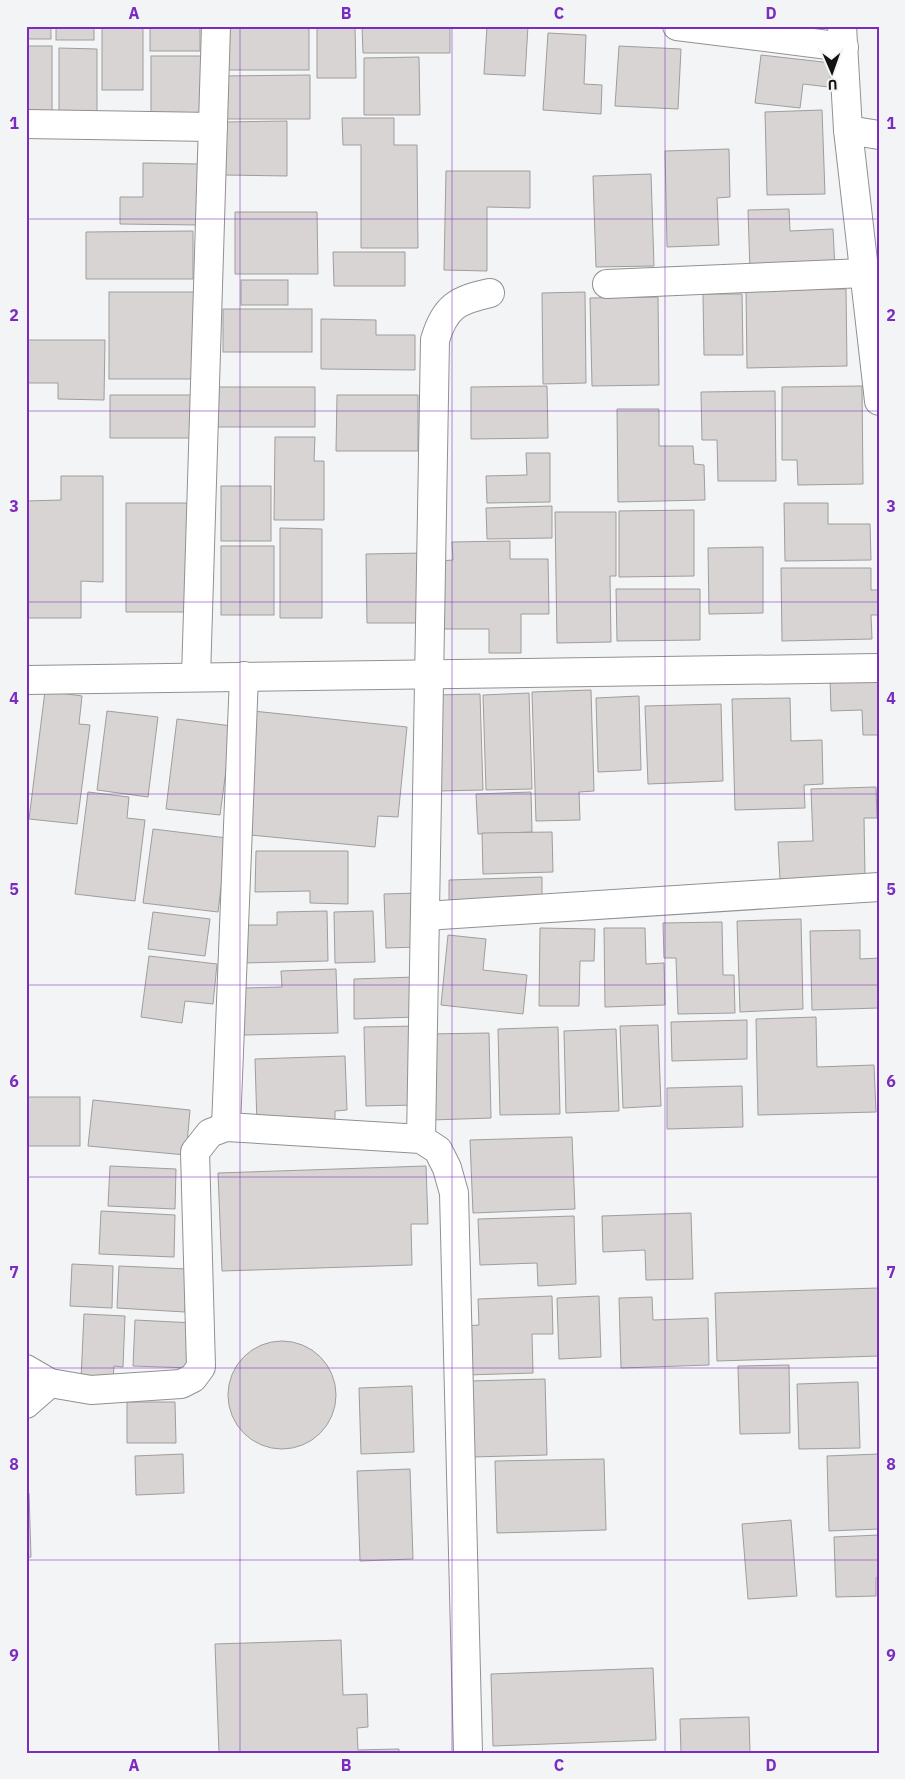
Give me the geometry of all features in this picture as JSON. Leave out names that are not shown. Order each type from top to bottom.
[{"type":"street","points":[[196,677],[216,26]]},
{"type":"street","points":[[677,26],[843,36],[848,130],[879,401]]},
{"type":"street","points":[[26,124],[212,127]]},
{"type":"street","points":[[848,130],[879,135]]},
{"type":"street","points":[[607,284],[864,273]]},
{"type":"street","points":[[421,1139],[435,340],[440,322],[455,305],[469,298],[490,293]]},
{"type":"street","points":[[26,680],[879,668]]},
{"type":"street","points":[[226,1127],[244,676]]},
{"type":"street","points":[[425,916],[879,887]]},
{"type":"street","points":[[26,1369],[50,1384],[91,1390],[181,1384],[193,1378],[201,1367],[195,1152],[210,1133],[226,1127],[421,1139],[438,1150],[447,1168],[454,1193],[468,1753]]},
{"type":"street","points":[[26,1404],[50,1384]]},
{"type":"building","points":[[26,26],[51,26],[51,39],[26,39]]},
{"type":"building","points":[[56,26],[94,26],[94,40],[56,40]]},
{"type":"building","points":[[102,26],[143,26],[143,90],[102,90]]},
{"type":"building","points":[[150,26],[200,26],[200,51],[150,51]]},
{"type":"building","points":[[223,26],[309,26],[309,70],[223,70]]},
{"type":"building","points":[[317,26],[355,26],[356,78],[317,78]]},
{"type":"building","points":[[362,26],[450,26],[450,53],[363,53]]},
{"type":"building","points":[[487,26],[528,26],[525,76],[484,74]]},
{"type":"building","points":[[548,33],[586,35],[584,84],[602,85],[601,114],[543,110]]},
{"type":"building","points":[[26,46],[52,46],[52,113],[26,113]]},
{"type":"building","points":[[619,46],[681,49],[678,109],[615,106]]},
{"type":"building","points":[[59,48],[97,49],[97,118],[59,117]]},
{"type":"building","points":[[761,55],[832,63],[829,87],[803,84],[800,108],[755,103]]},
{"type":"building","points":[[151,56],[201,56],[201,118],[151,118]]},
{"type":"building","points":[[419,57],[420,115],[364,115],[364,58]]},
{"type":"building","points":[[310,75],[310,119],[223,119],[223,76]]},
{"type":"building","points":[[822,110],[825,194],[767,195],[765,112]]},
{"type":"building","points":[[342,118],[394,118],[394,145],[417,145],[418,248],[361,248],[361,145],[343,145]]},
{"type":"building","points":[[287,121],[287,176],[224,175],[224,122]]},
{"type":"building","points":[[729,149],[730,197],[717,198],[719,245],[667,247],[665,151]]},
{"type":"building","points":[[143,163],[199,164],[200,225],[120,224],[120,197],[143,197]]},
{"type":"building","points":[[446,171],[530,171],[530,208],[487,207],[487,271],[444,270]]},
{"type":"building","points":[[651,174],[654,266],[596,267],[593,176]]},
{"type":"building","points":[[789,209],[790,231],[833,229],[835,269],[750,271],[748,210]]},
{"type":"building","points":[[235,212],[317,212],[318,274],[235,274]]},
{"type":"building","points":[[193,231],[193,279],[86,279],[86,232]]},
{"type":"building","points":[[333,252],[405,252],[405,286],[334,286]]},
{"type":"building","points":[[241,280],[288,280],[288,305],[241,305]]},
{"type":"building","points":[[846,289],[847,366],[747,368],[746,290]]},
{"type":"building","points":[[109,292],[197,292],[197,379],[109,379]]},
{"type":"building","points":[[585,292],[586,383],[543,384],[542,293]]},
{"type":"building","points":[[703,294],[742,294],[743,355],[704,355]]},
{"type":"building","points":[[658,297],[659,385],[592,386],[590,298]]},
{"type":"building","points":[[223,309],[312,309],[312,352],[223,352]]},
{"type":"building","points":[[321,319],[376,320],[376,335],[415,335],[415,370],[321,369]]},
{"type":"building","points":[[26,340],[105,340],[104,400],[58,399],[58,383],[26,383]]},
{"type":"building","points":[[547,386],[548,438],[471,439],[471,387]]},
{"type":"building","points":[[862,386],[863,484],[798,485],[797,460],[782,460],[782,387]]},
{"type":"building","points":[[219,387],[315,387],[315,427],[218,427]]},
{"type":"building","points":[[775,391],[776,481],[718,481],[717,440],[702,440],[701,392]]},
{"type":"building","points":[[110,395],[192,395],[193,438],[110,438]]},
{"type":"building","points":[[337,395],[418,395],[418,451],[336,451]]},
{"type":"building","points":[[617,409],[659,409],[659,446],[693,446],[694,464],[704,465],[705,500],[618,502]]},
{"type":"building","points":[[275,437],[315,437],[314,461],[324,461],[324,520],[274,520]]},
{"type":"building","points":[[526,453],[550,453],[550,502],[487,503],[486,476],[527,475]]},
{"type":"building","points":[[61,476],[103,476],[103,582],[81,581],[81,618],[26,618],[26,501],[61,500]]},
{"type":"building","points":[[221,486],[271,486],[271,541],[221,541]]},
{"type":"building","points":[[126,503],[196,503],[195,612],[126,612]]},
{"type":"building","points":[[784,503],[828,503],[828,524],[870,524],[871,560],[785,561]]},
{"type":"building","points":[[552,506],[552,538],[487,539],[486,508]]},
{"type":"building","points":[[694,510],[694,576],[619,577],[619,511]]},
{"type":"building","points":[[555,512],[616,512],[616,576],[610,576],[611,642],[557,643]]},
{"type":"building","points":[[280,528],[322,529],[322,618],[280,618]]},
{"type":"building","points":[[510,541],[510,559],[548,559],[549,614],[521,614],[521,653],[489,653],[489,629],[439,629],[439,561],[453,560],[452,542]]},
{"type":"building","points":[[221,546],[274,546],[274,615],[221,615]]},
{"type":"building","points":[[763,547],[763,613],[709,614],[708,548]]},
{"type":"building","points":[[425,553],[426,623],[367,623],[366,554]]},
{"type":"building","points":[[781,568],[871,568],[871,590],[879,590],[879,615],[871,615],[872,639],[782,641]]},
{"type":"building","points":[[616,589],[700,589],[700,640],[617,641]]},
{"type":"building","points":[[879,677],[879,735],[863,735],[862,710],[831,711],[830,678]]},
{"type":"building","points":[[591,690],[594,791],[579,792],[580,820],[536,821],[532,692]]},
{"type":"building","points":[[45,691],[82,696],[79,724],[90,725],[77,824],[29,819]]},
{"type":"building","points":[[529,693],[532,789],[486,790],[483,695]]},
{"type":"building","points":[[480,694],[483,790],[437,791],[434,695]]},
{"type":"building","points":[[639,696],[641,770],[598,772],[596,698]]},
{"type":"building","points":[[790,698],[791,741],[822,740],[823,784],[804,785],[805,808],[735,810],[732,699]]},
{"type":"building","points":[[721,704],[723,781],[648,784],[645,706]]},
{"type":"building","points":[[107,711],[158,717],[148,797],[97,790]]},
{"type":"building","points":[[253,711],[407,727],[398,817],[378,816],[375,847],[240,834]]},
{"type":"building","points":[[177,719],[232,726],[220,815],[166,809]]},
{"type":"building","points":[[876,787],[877,818],[864,818],[865,876],[780,879],[778,842],[813,841],[811,789]]},
{"type":"building","points":[[88,792],[129,797],[127,818],[145,820],[135,901],[75,894]]},
{"type":"building","points":[[531,792],[532,832],[478,834],[476,794]]},
{"type":"building","points":[[153,829],[227,838],[218,912],[143,903]]},
{"type":"building","points":[[552,832],[553,872],[483,874],[482,833]]},
{"type":"building","points":[[256,851],[348,851],[348,904],[310,903],[310,891],[255,892]]},
{"type":"building","points":[[542,877],[542,907],[449,910],[449,880]]},
{"type":"building","points":[[419,893],[420,947],[386,948],[384,894]]},
{"type":"building","points":[[327,911],[328,961],[242,963],[242,925],[277,925],[277,912]]},
{"type":"building","points":[[373,911],[375,962],[335,963],[334,912]]},
{"type":"building","points":[[153,912],[210,919],[205,956],[148,949]]},
{"type":"building","points":[[801,919],[803,1009],[740,1012],[737,921]]},
{"type":"building","points":[[722,922],[723,975],[734,975],[735,1013],[678,1014],[676,958],[664,958],[663,923]]},
{"type":"building","points":[[540,928],[595,929],[594,961],[580,961],[579,1006],[539,1006]]},
{"type":"building","points":[[604,928],[645,928],[646,964],[664,963],[665,1005],[605,1007]]},
{"type":"building","points":[[860,930],[860,959],[879,958],[879,1008],[812,1010],[810,931]]},
{"type":"building","points":[[448,935],[486,939],[483,970],[527,975],[523,1014],[441,1005]]},
{"type":"building","points":[[149,956],[217,964],[213,1004],[185,1001],[182,1023],[141,1017]]},
{"type":"building","points":[[336,969],[338,1033],[244,1035],[243,988],[282,987],[281,971]]},
{"type":"building","points":[[415,977],[416,1017],[354,1019],[354,979]]},
{"type":"building","points":[[816,1017],[817,1067],[874,1065],[876,1112],[758,1115],[756,1019]]},
{"type":"building","points":[[747,1020],[747,1059],[672,1061],[671,1022]]},
{"type":"building","points":[[658,1025],[661,1106],[623,1108],[620,1026]]},
{"type":"building","points":[[417,1026],[419,1105],[366,1106],[364,1027]]},
{"type":"building","points":[[558,1027],[560,1114],[500,1115],[498,1029]]},
{"type":"building","points":[[616,1029],[619,1111],[566,1113],[564,1031]]},
{"type":"building","points":[[489,1033],[491,1118],[431,1120],[428,1034]]},
{"type":"building","points":[[345,1056],[347,1110],[335,1111],[335,1122],[257,1125],[255,1059]]},
{"type":"building","points":[[742,1086],[743,1127],[667,1129],[667,1088]]},
{"type":"building","points":[[26,1097],[80,1097],[80,1146],[26,1146]]},
{"type":"building","points":[[93,1100],[190,1110],[186,1155],[88,1146]]},
{"type":"building","points":[[572,1137],[575,1209],[473,1213],[470,1140]]},
{"type":"building","points":[[110,1166],[176,1169],[175,1209],[108,1206]]},
{"type":"building","points":[[426,1166],[428,1224],[411,1224],[412,1265],[222,1271],[218,1173]]},
{"type":"building","points":[[101,1211],[175,1215],[174,1257],[99,1254]]},
{"type":"building","points":[[691,1213],[693,1279],[646,1280],[645,1250],[603,1252],[602,1216]]},
{"type":"building","points":[[574,1216],[576,1284],[538,1286],[537,1263],[480,1265],[478,1219]]},
{"type":"building","points":[[72,1264],[113,1266],[112,1308],[70,1306]]},
{"type":"building","points":[[119,1266],[187,1269],[185,1312],[117,1308]]},
{"type":"building","points":[[879,1288],[879,1356],[717,1361],[715,1293]]},
{"type":"building","points":[[552,1296],[553,1334],[532,1334],[533,1373],[466,1375],[464,1326],[479,1325],[478,1299]]},
{"type":"building","points":[[599,1296],[601,1357],[559,1359],[557,1298]]},
{"type":"building","points":[[652,1297],[653,1320],[708,1318],[709,1365],[621,1368],[619,1298]]},
{"type":"building","points":[[84,1314],[125,1316],[123,1367],[114,1366],[113,1381],[81,1379]]},
{"type":"building","points":[[135,1320],[194,1323],[192,1368],[133,1366]]},
{"type":"building","points":[[282,1341],[303,1345],[320,1357],[332,1374],[336,1395],[332,1416],[320,1433],[303,1445],[282,1449],[261,1445],[244,1433],[232,1416],[228,1395],[232,1374],[244,1357],[261,1345]]},
{"type":"building","points":[[789,1365],[790,1433],[740,1434],[738,1366]]},
{"type":"building","points":[[545,1379],[547,1455],[472,1457],[470,1381]]},
{"type":"building","points":[[858,1382],[860,1448],[799,1449],[797,1384]]},
{"type":"building","points":[[412,1386],[414,1452],[361,1454],[359,1388]]},
{"type":"building","points":[[127,1402],[175,1402],[176,1443],[127,1443]]},
{"type":"building","points":[[183,1454],[184,1493],[136,1495],[135,1456]]},
{"type":"building","points":[[879,1454],[879,1529],[829,1531],[827,1456]]},
{"type":"building","points":[[604,1459],[606,1530],[497,1533],[495,1461]]},
{"type":"building","points":[[410,1469],[413,1559],[360,1561],[357,1471]]},
{"type":"building","points":[[26,1493],[29,1493],[31,1557],[26,1558]]},
{"type":"building","points":[[791,1520],[797,1596],[748,1599],[742,1524]]},
{"type":"building","points":[[879,1535],[879,1578],[876,1578],[876,1596],[836,1597],[834,1537]]},
{"type":"building","points":[[341,1640],[343,1695],[367,1694],[368,1727],[357,1728],[358,1750],[399,1749],[399,1753],[219,1753],[215,1644]]},
{"type":"building","points":[[653,1668],[656,1740],[493,1746],[491,1674]]},
{"type":"building","points":[[749,1717],[750,1753],[681,1753],[680,1719]]}]
